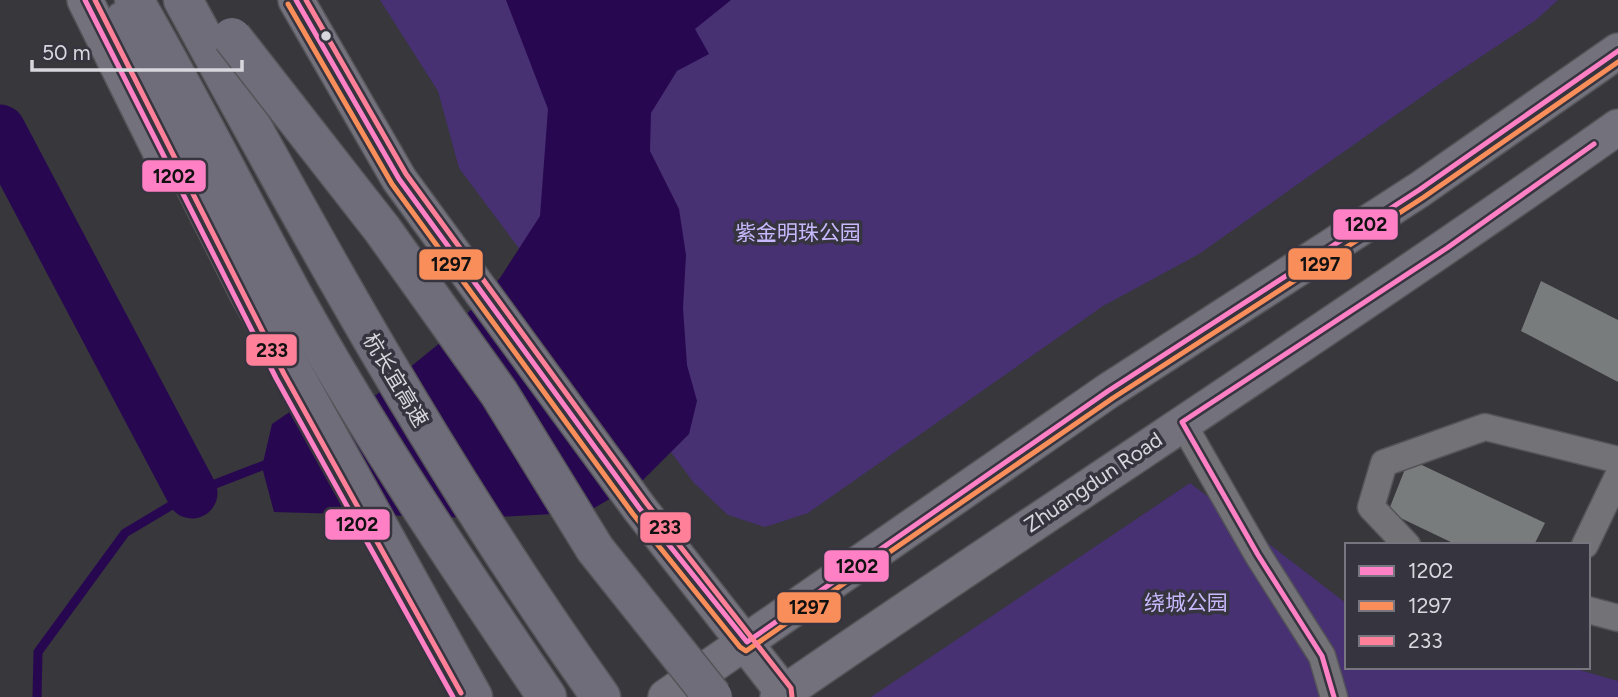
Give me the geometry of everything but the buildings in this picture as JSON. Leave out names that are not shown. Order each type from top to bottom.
[{"type":"highway","points":[[114,0],[163,78]]},
{"type":"highway","points":[[134,0],[163,78],[179,154],[248,290],[472,697]]},
{"type":"highway","points":[[183,0],[382,229],[499,393],[595,549],[713,697]]},
{"type":"highway","points":[[207,0],[222,44]]},
{"type":"highway","name":"杭长宜高速","points":[[222,44],[375,347],[528,596],[601,697]]},
{"type":"highway","name":"杭长宜高速","points":[[163,78],[451,555],[547,697]]},
{"type":"main road","points":[[85,0],[276,377],[453,697]]},
{"type":"main road","points":[[296,0],[399,179],[640,509],[747,642],[781,695]]},
{"type":"main road","points":[[666,697],[1108,391],[1419,190],[1618,51]]},
{"type":"main road","name":"Zhuangdun Road","points":[[781,695],[1182,422],[1447,248],[1618,127]]},
{"type":"street","points":[[1182,422],[1258,555],[1322,656],[1334,697]]},
{"type":"street","points":[[1405,543],[1371,506],[1384,463],[1485,427],[1618,460]]},
{"type":"street","points":[[1586,543],[1618,476]]},
{"type":"street","points":[[1590,611],[1618,618]]},
{"type":"green space","name":"紫金明珠公园","points":[[380,0],[1558,0],[1536,20],[1444,81],[1199,254],[1103,306],[808,513],[765,527],[728,515],[694,483],[459,168],[438,91]]},
{"type":"green space","name":"绕城公园","points":[[1190,483],[1345,602],[1345,669],[1576,669],[1618,681],[1618,697],[871,697]]},
{"type":"shaded area","points":[[506,0],[731,0],[695,29],[709,54],[677,71],[651,113],[650,151],[679,209],[686,255],[683,308],[687,365],[697,401],[689,434],[643,480],[587,512],[479,518],[274,512],[262,467],[272,424],[316,394],[376,395],[441,342],[500,278],[540,216],[548,109]]},
{"type":"waterway","points":[[0,130],[192,493]]},
{"type":"waterway","points":[[37,697],[38,652],[125,533],[192,493],[272,462]]},
{"type":"transit line","name":"1202","points":[[85,0],[276,378],[453,697]]},
{"type":"transit line","name":"233","points":[[95,0],[284,374],[461,693]]},
{"type":"transit line","name":"1202","points":[[296,0],[399,179],[640,509],[747,642],[1108,391],[1419,190],[1618,51]]},
{"type":"transit line","name":"233","points":[[306,0],[406,174],[647,504],[791,688],[792,697]]},
{"type":"transit line","name":"1297","points":[[288,4],[392,184],[633,514],[746,651],[1113,398],[1424,197],[1618,62]]},
{"type":"transit line","name":"1202","points":[[1334,697],[1322,656],[1258,555],[1182,422],[1447,248],[1594,144]]}]
